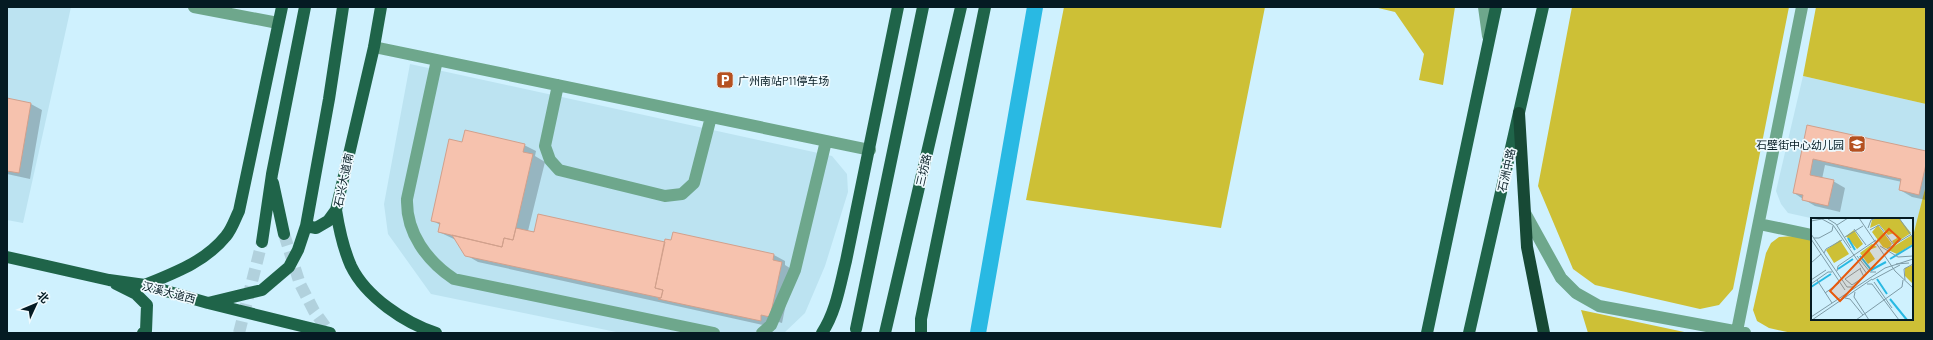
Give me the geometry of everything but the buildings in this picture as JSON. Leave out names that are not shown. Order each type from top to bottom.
[{"type":"highway","points":[[1519,113],[1527,247],[1544,333]]},
{"type":"main road","points":[[144,285],[182,270],[206,255],[227,236],[239,212],[282,7]]},
{"type":"main road","points":[[262,242],[272,174],[305,7]]},
{"type":"main road","points":[[208,303],[262,290],[289,267],[298,250],[306,226],[329,99],[343,7]]},
{"type":"main road","name":"石兴大道南","points":[[381,7],[374,47],[336,210],[340,236],[352,268],[372,294],[393,312],[424,329],[436,333]]},
{"type":"main road","points":[[822,333],[837,297],[870,150],[898,7]]},
{"type":"main road","points":[[856,329],[924,7]]},
{"type":"main road","name":"三坊路","points":[[885,333],[960,7]]},
{"type":"main road","points":[[920,330],[985,7]]},
{"type":"main road","points":[[1427,333],[1488,36],[1496,7]]},
{"type":"main road","name":"石洲中路","points":[[1469,333],[1543,7]]},
{"type":"main road","points":[[272,174],[284,234]]},
{"type":"main road","points":[[306,226],[316,228],[328,221],[336,210]]},
{"type":"main road","name":"汉溪大道西","points":[[7,257],[109,280],[144,285],[208,303],[330,333]]},
{"type":"main road","points":[[109,280],[136,294],[147,305],[146,331],[143,333]]},
{"type":"main road","points":[[829,318],[830,333]]},
{"type":"street","points":[[194,7],[278,23]]},
{"type":"street","points":[[1484,7],[1488,36]]},
{"type":"street","points":[[1525,213],[1561,278],[1576,293],[1599,306],[1741,332],[1759,224],[1802,7]]},
{"type":"street","points":[[374,47],[870,150]]},
{"type":"street","points":[[437,60],[407,199],[406,214],[409,226],[426,255],[439,269],[454,279],[714,333]]},
{"type":"street","points":[[558,85],[545,146],[550,160],[559,170],[665,196],[682,194],[694,183],[711,117]]},
{"type":"street","points":[[762,333],[771,325],[795,270],[826,141]]},
{"type":"street","points":[[1759,224],[1811,234]]},
{"type":"shaded area","points":[[7,7],[71,7],[23,223],[7,220]]},
{"type":"shaded area","points":[[1064,7],[1265,7],[1221,228],[1026,200]]},
{"type":"shaded area","points":[[1374,7],[1455,7],[1443,85],[1419,80],[1424,54],[1395,12]]},
{"type":"shaded area","points":[[1572,7],[1789,7],[1733,289],[1719,305],[1700,309],[1595,285],[1573,269],[1538,186]]},
{"type":"shaded area","points":[[1816,7],[1926,7],[1926,104],[1803,76]]},
{"type":"shaded area","points":[[410,64],[832,156],[847,174],[848,192],[825,266],[805,313],[784,333],[621,333],[431,294],[388,234],[384,204]]},
{"type":"shaded area","name":"石壁街中心幼儿园","points":[[1803,76],[1926,104],[1926,184],[1913,241],[1913,218],[1811,218],[1788,213],[1781,204],[1776,191]]},
{"type":"shaded area","points":[[1926,185],[1926,333],[1792,333],[1769,328],[1757,321],[1753,310],[1766,253],[1771,243],[1779,237],[1795,236],[1811,240],[1811,320],[1913,320],[1913,236]]},
{"type":"shaded area","points":[[1581,310],[1689,333],[1588,333]]},
{"type":"waterway","points":[[978,333],[1035,7]]},
{"type":"tunnel","points":[[284,234],[300,284],[314,311],[330,333]]},
{"type":"tunnel","points":[[239,333],[262,242]]},
{"type":"place","name":"广州南站P11停车场","points":[[725,80]]},
{"type":"place","name":"石壁街中心幼儿园","points":[[1857,144]]}]
